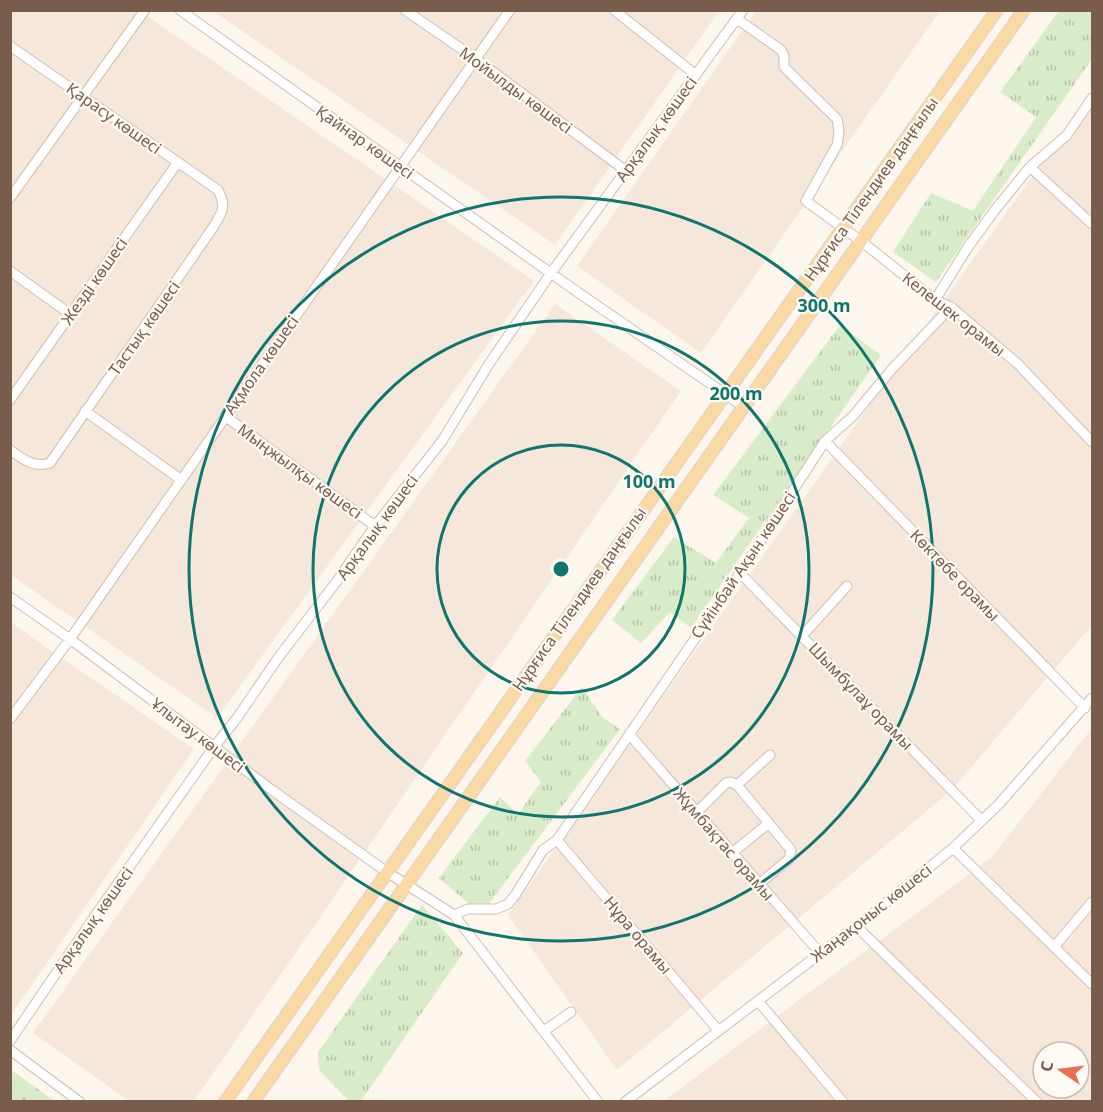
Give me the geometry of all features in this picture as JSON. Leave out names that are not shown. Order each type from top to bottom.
[{"type":"main road","name":"Нұрғиса Тілендиев даңғылы","points":[[225,1101],[997,10]]},
{"type":"main road","name":"Нұрғиса Тілендиев даңғылы","points":[[254,1101],[1024,10]]},
{"type":"street","points":[[10,198],[145,10]]},
{"type":"street","name":"Қайнар көшесі","points":[[180,10],[744,407]]},
{"type":"street","name":"Мойылды көшесі","points":[[405,10],[626,171]]},
{"type":"street","name":"Ақмола көшесі","points":[[10,719],[70,639],[510,10]]},
{"type":"street","points":[[614,10],[696,75]]},
{"type":"street","name":"Арқалық көшесі","points":[[10,1041],[99,910],[278,658],[337,582],[375,526],[442,441],[489,364],[551,273],[740,15]]},
{"type":"street","name":"Келешек орамы","points":[[740,15],[781,50],[784,56],[784,67],[837,119],[839,140],[806,201],[935,300],[951,307],[1018,364],[1092,442]]},
{"type":"street","name":"Қарасу көшесі","points":[[10,46],[218,190]]},
{"type":"street","points":[[935,300],[968,247],[1030,167],[1066,135],[1092,99]]},
{"type":"street","name":"Жезді көшесі","points":[[10,400],[178,162]]},
{"type":"street","points":[[1030,167],[1092,224]]},
{"type":"street","points":[[10,180],[19,186]]},
{"type":"street","name":"Тастық көшесі","points":[[10,450],[35,465],[50,463],[221,215],[224,202],[218,190]]},
{"type":"street","points":[[10,271],[70,314]]},
{"type":"street","name":"Сүйінбай Ақын көшесі","points":[[454,915],[468,909],[496,909],[508,904],[543,850],[557,840],[740,573],[825,441],[853,416],[892,369],[951,307]]},
{"type":"street","points":[[85,411],[180,479]]},
{"type":"street","name":"Мыңжылқы көшесі","points":[[225,417],[375,526]]},
{"type":"street","name":"Көктөбе орамы","points":[[825,441],[1085,708]]},
{"type":"street","name":"Шымбұлаұ орамы","points":[[740,573],[981,820]]},
{"type":"street","points":[[802,636],[847,586]]},
{"type":"street","name":"Ұлытау көшесі","points":[[10,597],[387,872],[454,915],[598,1101]]},
{"type":"street","name":"Жаңақоныс көшесі","points":[[625,1101],[856,926],[953,848],[999,804],[1092,698]]},
{"type":"street","name":"Жұмбақтас орамы","points":[[629,734],[820,953]]},
{"type":"street","points":[[737,785],[770,755]]},
{"type":"street","points":[[697,812],[726,783],[731,782],[737,785],[791,850],[789,859],[759,884]]},
{"type":"street","points":[[732,853],[769,824]]},
{"type":"street","name":"Нұра орамы","points":[[557,840],[718,1029]]},
{"type":"street","points":[[953,848],[1092,984]]},
{"type":"street","points":[[1054,946],[1092,902]]},
{"type":"street","points":[[856,926],[1037,1101]]},
{"type":"street","points":[[758,1001],[843,1101]]},
{"type":"street","points":[[544,1031],[571,1012]]},
{"type":"street","points":[[10,1050],[80,1101]]},
{"type":"shaded area","points":[[11,11],[140,11],[534,281],[217,718],[11,575]]},
{"type":"shaded area","points":[[213,11],[719,11],[555,245]]},
{"type":"shaded area","points":[[756,11],[940,11],[701,353],[577,266]]},
{"type":"shaded area","points":[[1092,92],[1092,625],[952,790],[617,1070],[508,915]]},
{"type":"shaded area","points":[[555,304],[681,391],[194,1101],[129,1101],[33,1033]]},
{"type":"shaded area","points":[[10,622],[194,749],[11,1015],[10,1014]]},
{"type":"shaded area","points":[[1092,728],[1092,1101],[662,1102],[992,857]]},
{"type":"green space","points":[[1059,11],[1092,11],[1092,59],[936,282],[893,252],[931,193],[973,211],[1036,117],[1000,92]]},
{"type":"green space","points":[[840,325],[881,355],[691,628],[670,612],[641,643],[612,620],[674,537],[716,563],[749,518],[713,495]]},
{"type":"green space","points":[[582,687],[602,717],[620,729],[481,914],[439,878],[500,797],[518,814],[541,782],[525,761]]},
{"type":"green space","points":[[422,905],[463,953],[361,1101],[349,1101],[319,1070],[318,1052]]},
{"type":"green space","points":[[11,1070],[55,1101],[11,1101]]}]
